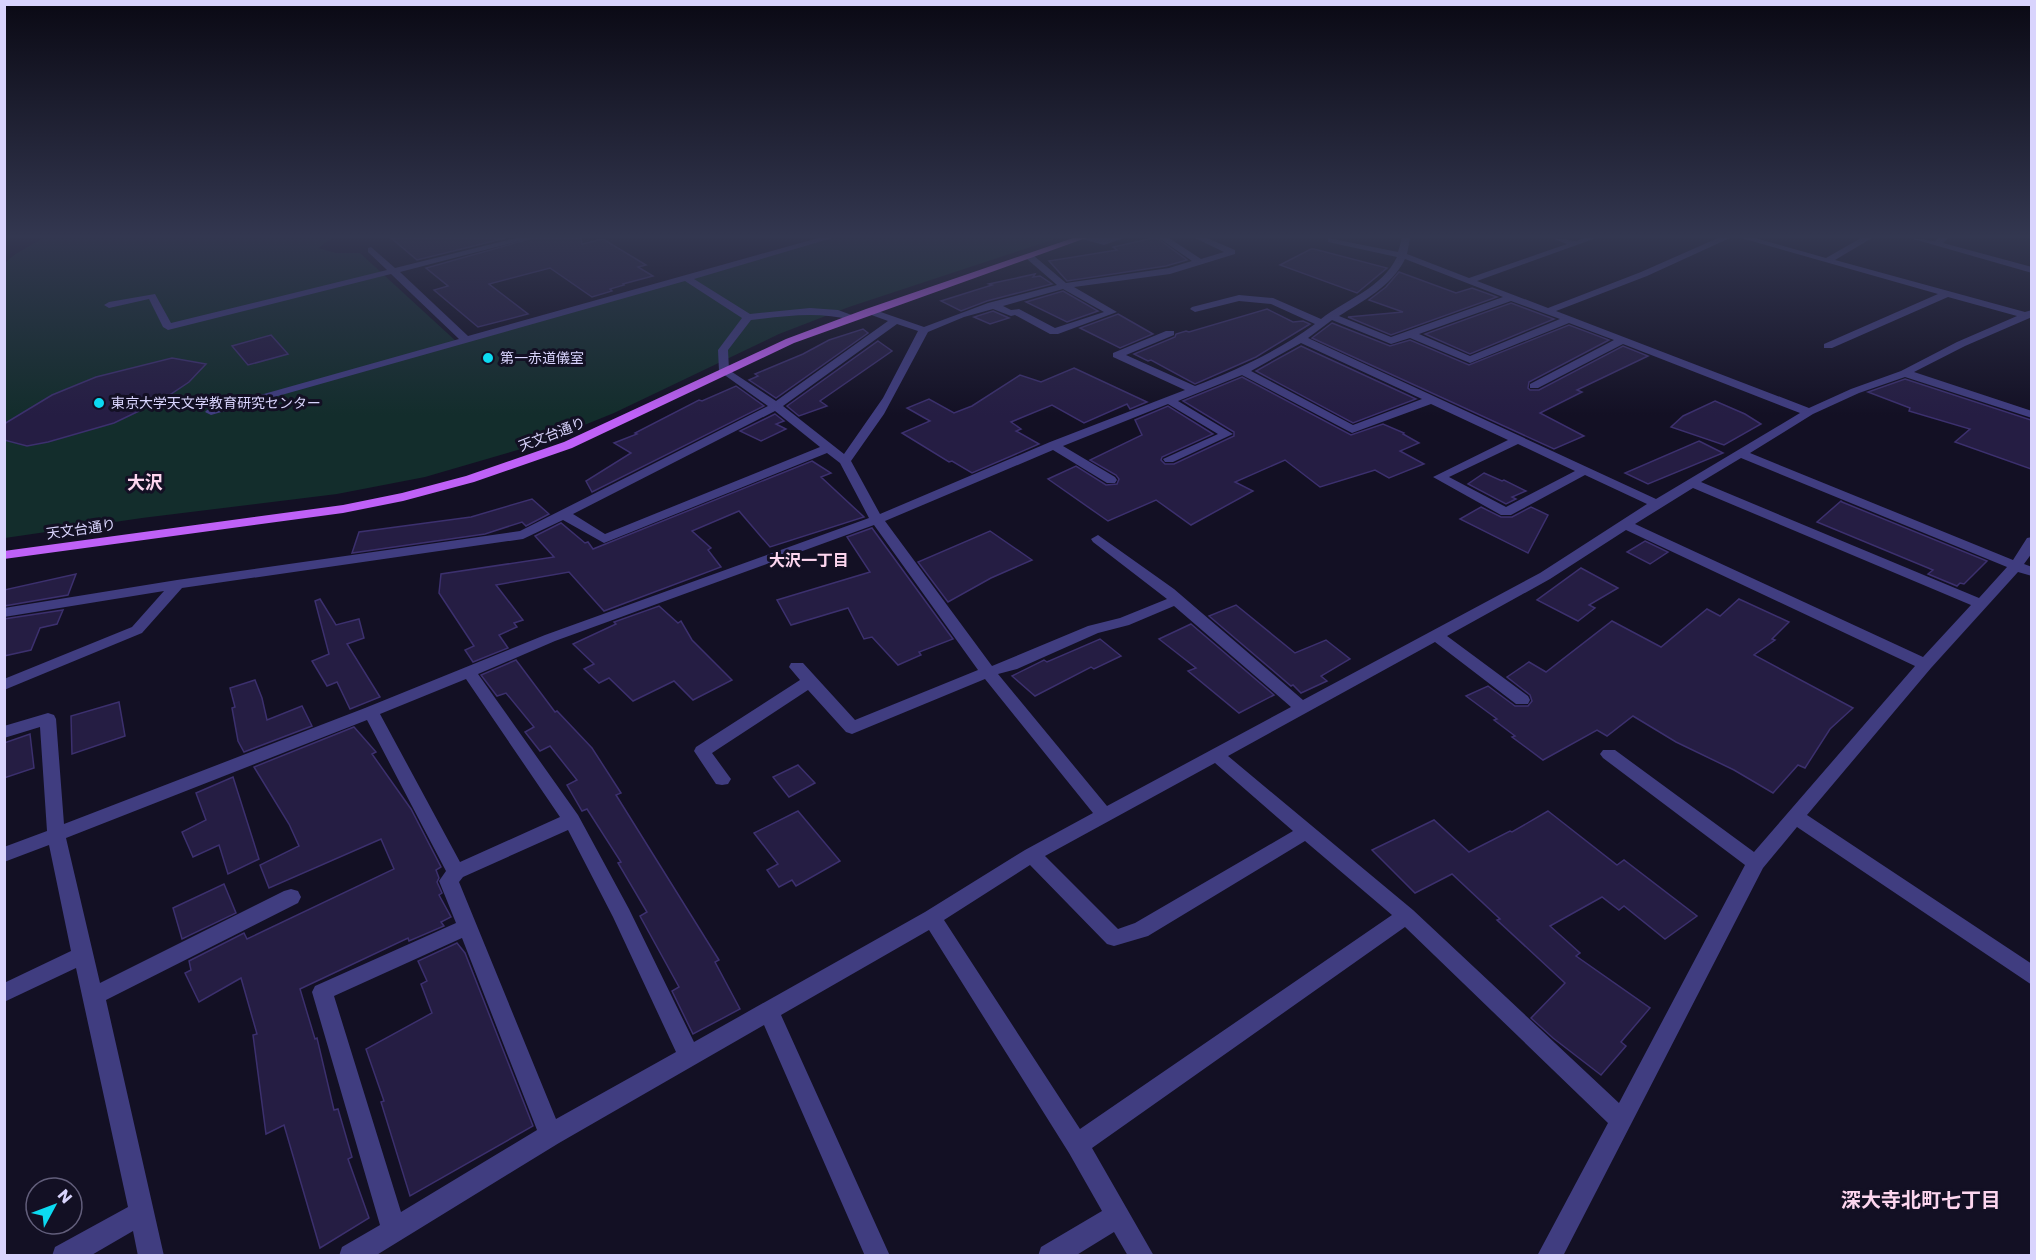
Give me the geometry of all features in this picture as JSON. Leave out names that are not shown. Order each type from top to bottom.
[{"type":"main road","name":"天文台通り","points":[[4,555],[333,510],[444,486],[568,445],[724,370],[852,317],[911,297]]},
{"type":"street","points":[[109,305],[148,297]]},
{"type":"street","points":[[152,297],[168,327],[286,297]]},
{"type":"street","points":[[420,297],[466,340]]},
{"type":"street","points":[[211,412],[619,297]]},
{"type":"street","points":[[716,297],[748,317],[810,311],[838,313],[852,317]]},
{"type":"street","points":[[869,311],[924,330],[991,305],[1023,297]]},
{"type":"street","points":[[991,305],[1011,313],[1016,311],[1054,332],[1112,312],[1084,297]]},
{"type":"street","points":[[4,855],[647,602],[877,520],[1054,445],[1192,389],[1243,371],[1301,339],[1331,316],[1362,297]]},
{"type":"street","points":[[1331,316],[1391,341],[1512,297],[1809,412]]},
{"type":"street","points":[[1548,311],[1585,297]]},
{"type":"street","points":[[1828,346],[1941,297]]},
{"type":"street","points":[[1958,297],[2027,314]]},
{"type":"street","points":[[1195,309],[1239,298],[1273,301],[1321,323]]},
{"type":"street","points":[[351,1256],[551,1135],[690,1058],[932,918],[1032,855],[1545,576],[1657,504],[1809,412],[1855,391],[1905,373],[2027,314]]},
{"type":"street","points":[[748,317],[723,350],[724,370],[776,406],[845,460],[877,520],[988,672],[1104,814]]},
{"type":"street","points":[[1410,334],[1470,360],[1570,320]]},
{"type":"street","points":[[4,613],[177,584],[523,535],[776,406],[894,321]]},
{"type":"street","points":[[845,460],[883,406],[906,368],[924,330]]},
{"type":"street","points":[[1170,333],[1117,355],[1192,389]]},
{"type":"street","points":[[1301,339],[1657,504]]},
{"type":"street","points":[[1534,386],[1623,340]]},
{"type":"street","points":[[1243,371],[1353,429],[1431,400]]},
{"type":"street","points":[[1905,373],[2031,415]]},
{"type":"street","points":[[1167,399],[1227,434],[1169,459]]},
{"type":"street","points":[[1517,440],[1439,477],[1506,512],[1584,471]]},
{"type":"street","points":[[1054,445],[1111,480]]},
{"type":"street","points":[[565,515],[604,539],[831,447]]},
{"type":"street","points":[[1740,453],[2024,569]]},
{"type":"street","points":[[1692,483],[1982,604]]},
{"type":"street","points":[[1626,525],[1925,664]]},
{"type":"street","points":[[1098,539],[1169,592],[1303,709]]},
{"type":"street","points":[[1549,1256],[1756,863],[1925,664],[1982,604],[2024,569],[2031,541]]},
{"type":"street","points":[[4,685],[137,630],[177,584]]},
{"type":"street","points":[[796,667],[852,728],[988,672],[1011,665],[1093,629],[1124,622],[1176,600]]},
{"type":"street","points":[[1437,636],[1522,700]]},
{"type":"street","points":[[469,672],[572,820],[622,915],[690,1058]]},
{"type":"street","points":[[722,779],[702,752],[810,681]]},
{"type":"street","points":[[371,712],[456,872]]},
{"type":"street","points":[[4,732],[48,719],[56,835],[82,955],[94,996],[150,1256]]},
{"type":"street","points":[[1216,754],[1406,916],[1622,1121]]},
{"type":"street","points":[[1609,754],[1756,863]]},
{"type":"street","points":[[1795,816],[2031,976]]},
{"type":"street","points":[[551,1135],[449,881],[456,872],[572,820]]},
{"type":"street","points":[[1032,855],[1114,938],[1141,930],[1308,831]]},
{"type":"street","points":[[94,996],[291,897]]},
{"type":"street","points":[[1077,1144],[1406,916]]},
{"type":"street","points":[[932,918],[1077,1144],[1142,1256]]},
{"type":"street","points":[[394,1231],[322,992],[469,926]]},
{"type":"street","points":[[4,993],[82,955]]},
{"type":"street","points":[[769,1012],[878,1256]]},
{"type":"street","points":[[64,1256],[140,1214]]},
{"type":"street","points":[[1050,1256],[1117,1216]]},
{"type":"green space","points":[[5,297],[408,297],[458,343],[620,297],[880,297],[779,334],[614,413],[535,445],[425,477],[337,494],[142,518],[5,538]]},
{"type":"building","points":[[442,297],[506,297],[528,314],[478,327]]},
{"type":"building","points":[[954,297],[1003,297],[961,311],[941,301]]},
{"type":"building","points":[[1043,297],[1073,297],[1098,311],[1067,322],[1026,302]]},
{"type":"building","points":[[1373,297],[1497,297],[1391,335],[1348,317],[1403,312],[1369,300]]},
{"type":"building","points":[[1511,303],[1554,319],[1470,354],[1425,334]]},
{"type":"building","points":[[1267,309],[1293,322],[1303,321],[1310,324],[1256,357],[1195,384],[1151,360],[1148,361],[1134,354],[1175,337],[1176,334]]},
{"type":"building","points":[[993,311],[1009,318],[990,324],[974,317]]},
{"type":"building","points":[[1118,314],[1153,334],[1120,348],[1080,328]]},
{"type":"building","points":[[1332,323],[1390,346],[1410,340],[1469,365],[1569,325],[1609,340],[1529,382],[1530,390],[1539,390],[1623,346],[1648,356],[1577,390],[1582,392],[1540,413],[1584,436],[1554,449],[1312,338]]},
{"type":"building","points":[[863,329],[868,333],[776,398],[749,380],[758,376],[755,374],[803,354],[829,340]]},
{"type":"building","points":[[271,335],[288,354],[248,365],[232,346]]},
{"type":"building","points":[[878,341],[892,351],[820,401],[827,406],[799,416],[787,406]]},
{"type":"building","points":[[1301,346],[1416,399],[1353,423],[1256,371]]},
{"type":"building","name":"東京大学天文学教育研究センター","points":[[172,358],[206,364],[189,382],[162,400],[114,423],[27,446],[4,440],[4,424],[52,395],[96,377]]},
{"type":"building","points":[[1074,368],[1147,402],[1130,409],[1127,404],[1084,423],[1052,405],[1011,422],[1021,429],[1016,431],[1039,444],[972,473],[952,461],[949,462],[902,433],[930,421],[907,408],[929,399],[954,413],[972,406],[1020,375],[1041,382]]},
{"type":"building","points":[[1242,377],[1351,435],[1383,424],[1404,433],[1419,443],[1400,451],[1424,464],[1389,478],[1375,470],[1320,487],[1285,460],[1235,482],[1253,491],[1191,525],[1156,500],[1108,521],[1048,479],[1076,466],[1106,485],[1117,484],[1119,479],[1116,475],[1090,460],[1142,435],[1135,420],[1168,406],[1213,434],[1162,457],[1161,460],[1165,464],[1174,464],[1234,436],[1234,432],[1183,401]]},
{"type":"building","points":[[1905,379],[2031,420],[2031,469],[1955,442],[1970,429],[1909,411],[1910,408],[1868,392]]},
{"type":"building","points":[[736,386],[764,406],[592,492],[586,481],[631,453],[614,443],[637,434],[635,433],[699,400],[702,401]]},
{"type":"building","points":[[1715,401],[1761,424],[1724,445],[1671,427],[1683,416]]},
{"type":"building","points":[[775,414],[784,421],[776,424],[786,429],[761,441],[740,431]]},
{"type":"building","points":[[1699,441],[1723,453],[1648,484],[1625,473]]},
{"type":"building","points":[[812,461],[831,473],[821,477],[864,517],[770,547],[739,511],[692,531],[711,548],[708,550],[721,567],[604,611],[569,572],[496,585],[523,620],[514,623],[517,627],[499,635],[508,648],[473,662],[465,650],[474,646],[439,593],[441,574],[554,557],[535,536],[561,523],[585,543],[588,542],[593,549]]},
{"type":"building","points":[[1484,473],[1526,491],[1512,497],[1516,499],[1506,504],[1468,484]]},
{"type":"building","points":[[532,499],[549,514],[526,526],[522,522],[485,534],[352,553],[359,532],[471,517]]},
{"type":"building","points":[[1841,501],[1987,561],[1964,584],[1960,583],[1957,586],[1928,574],[1933,570],[1817,522]]},
{"type":"building","points":[[1481,507],[1501,517],[1512,517],[1531,507],[1548,515],[1528,553],[1460,519]]},
{"type":"building","points":[[872,528],[953,639],[919,652],[921,655],[898,665],[872,637],[864,639],[848,608],[791,625],[777,600],[870,572],[847,537]]},
{"type":"building","points":[[990,531],[1032,560],[991,578],[948,602],[918,562]]},
{"type":"building","points":[[1645,541],[1668,552],[1650,564],[1627,552]]},
{"type":"building","points":[[1581,568],[1618,588],[1589,605],[1595,608],[1578,621],[1537,600]]},
{"type":"building","points":[[76,574],[68,595],[4,606],[4,590]]},
{"type":"building","points":[[320,599],[336,625],[359,619],[364,638],[347,644],[380,697],[350,709],[337,682],[327,686],[312,661],[329,654],[315,601]]},
{"type":"building","points":[[1739,599],[1789,622],[1772,639],[1775,640],[1754,655],[1853,708],[1830,729],[1805,768],[1798,765],[1773,793],[1734,770],[1676,742],[1633,716],[1607,736],[1597,730],[1543,760],[1512,737],[1515,736],[1494,720],[1497,719],[1466,696],[1488,686],[1515,706],[1528,706],[1532,701],[1530,695],[1507,677],[1529,662],[1546,672],[1612,621],[1661,647],[1707,609],[1720,616]]},
{"type":"building","points":[[1236,605],[1295,653],[1326,640],[1350,659],[1321,676],[1327,681],[1301,693],[1209,616]]},
{"type":"building","points":[[659,606],[678,623],[681,621],[692,640],[732,680],[693,700],[674,681],[633,701],[609,678],[599,683],[584,669],[594,664],[573,644],[616,624],[614,622]]},
{"type":"building","points":[[63,610],[57,624],[40,628],[31,650],[4,656],[4,619]]},
{"type":"building","points":[[1191,624],[1274,695],[1239,713],[1188,671],[1196,668],[1159,639]]},
{"type":"building","points":[[1100,639],[1121,656],[1094,669],[1091,667],[1035,696],[1012,676],[1044,660],[1047,662]]},
{"type":"building","points":[[516,660],[555,712],[557,711],[592,748],[621,793],[616,795],[719,960],[715,962],[740,1009],[693,1034],[672,991],[679,987],[640,916],[647,912],[618,863],[621,862],[587,809],[582,811],[567,785],[577,780],[550,746],[540,751],[525,732],[534,727],[506,693],[497,696],[481,675]]},
{"type":"building","points":[[255,680],[267,720],[302,706],[312,726],[244,752],[238,741],[232,708],[235,707],[230,688]]},
{"type":"building","points":[[119,702],[125,736],[72,754],[71,716]]},
{"type":"building","points":[[354,727],[376,752],[372,754],[411,809],[441,867],[436,870],[439,878],[437,882],[442,893],[439,895],[451,917],[441,922],[444,926],[409,941],[408,938],[300,989],[315,1039],[317,1038],[334,1110],[338,1109],[352,1157],[348,1159],[369,1218],[320,1248],[284,1125],[266,1134],[253,1035],[257,1034],[241,978],[199,1002],[185,973],[191,970],[189,961],[244,933],[247,939],[394,869],[381,839],[269,888],[260,865],[299,846],[289,824],[254,767]]},
{"type":"building","points":[[30,734],[34,768],[4,778],[4,743]]},
{"type":"building","points":[[798,765],[815,783],[789,797],[773,777]]},
{"type":"building","points":[[233,777],[259,859],[228,874],[219,845],[193,857],[182,832],[206,820],[196,793]]},
{"type":"building","points":[[798,811],[840,861],[796,886],[792,880],[779,887],[767,870],[778,864],[754,833]]},
{"type":"building","points":[[1548,811],[1617,865],[1624,860],[1697,916],[1665,939],[1624,906],[1619,910],[1602,897],[1550,926],[1580,953],[1576,956],[1650,1008],[1621,1042],[1626,1046],[1601,1075],[1531,1018],[1565,983],[1497,920],[1500,919],[1452,874],[1415,893],[1372,850],[1434,820],[1469,852],[1512,832]]},
{"type":"building","points":[[224,884],[236,913],[182,939],[173,908]]},
{"type":"building","points":[[457,943],[465,953],[533,1126],[410,1196],[381,1102],[384,1101],[366,1049],[432,1013],[421,984],[427,981],[418,961]]},
{"type":"place","name":"第一赤道儀室","points":[[488,358]]},
{"type":"place","name":"東京大学天文学教育研究センター","points":[[99,403]]},
{"type":"district","name":"大沢","points":[[145,482]]},
{"type":"district","name":"大沢一丁目","points":[[809,560]]},
{"type":"district","name":"深大寺北町七丁目","points":[[1921,1200]]}]
